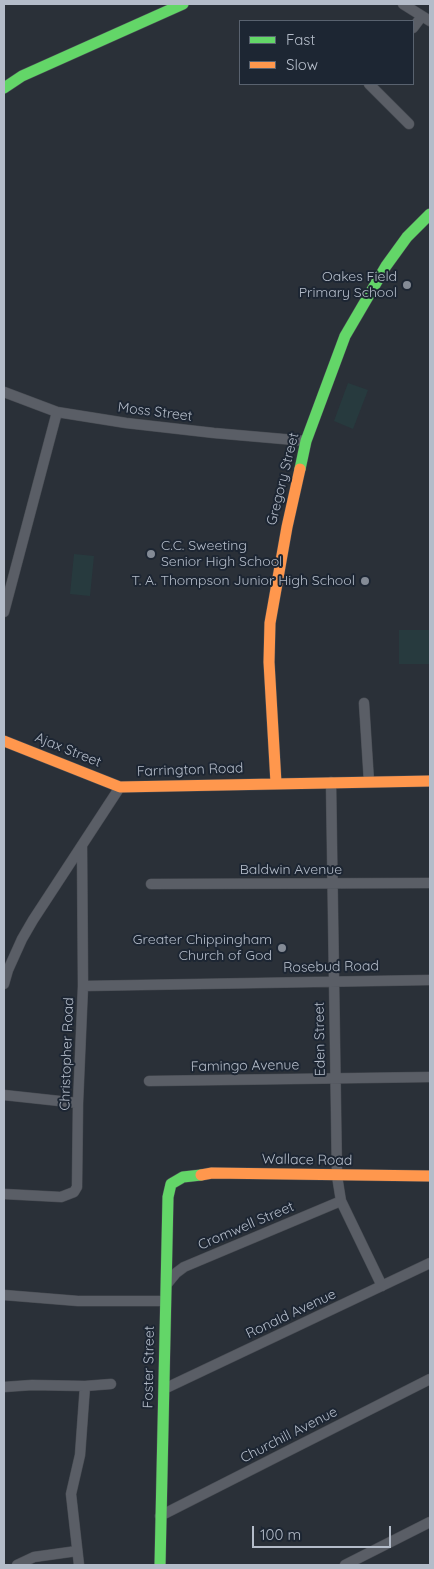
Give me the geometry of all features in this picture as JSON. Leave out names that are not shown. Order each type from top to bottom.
[{"type":"street","points":[[4,88],[22,76],[183,4]]},
{"type":"street","points":[[403,4],[426,18],[414,27]]},
{"type":"street","points":[[372,85],[409,124]]},
{"type":"street","name":"Gregory Street","points":[[276,783],[269,662],[270,623],[287,527],[306,441],[345,336],[358,312],[386,266],[403,243],[430,214]]},
{"type":"street","name":"Moss Street","points":[[4,392],[57,412],[126,423],[306,441]]},
{"type":"street","points":[[4,612],[57,412]]},
{"type":"street","points":[[364,703],[369,782]]},
{"type":"street","name":"Ajax Street","points":[[4,741],[120,787]]},
{"type":"street","name":"Farrington Road","points":[[4,984],[22,939],[120,787],[430,781]]},
{"type":"street","name":"Eden Street","points":[[331,782],[334,1078],[337,1176],[340,1201],[382,1286]]},
{"type":"street","name":"Christopher Road","points":[[4,1194],[61,1197],[74,1192],[77,1187],[78,1103],[83,986],[82,845]]},
{"type":"street","name":"Baldwin Avenue","points":[[151,884],[430,883]]},
{"type":"street","name":"Rosebud Road","points":[[83,986],[333,980],[430,980]]},
{"type":"street","name":"Famingo Avenue","points":[[149,1081],[430,1076]]},
{"type":"street","points":[[4,1095],[78,1103]]},
{"type":"street","name":"Wallace Road","points":[[182,1177],[212,1173],[430,1176]]},
{"type":"street","name":"Foster Street","points":[[160,1565],[168,1197],[171,1184],[182,1177]]},
{"type":"street","name":"Cromwell Street","points":[[167,1284],[184,1267],[340,1201]]},
{"type":"street","name":"Ronald Avenue","points":[[164,1389],[430,1263]]},
{"type":"street","points":[[4,1295],[78,1301],[165,1301]]},
{"type":"street","name":"Churchill Avenue","points":[[160,1516],[430,1379]]},
{"type":"street","points":[[4,1387],[111,1384]]},
{"type":"street","points":[[79,1565],[71,1494],[80,1455],[85,1386]]},
{"type":"street","points":[[345,1565],[430,1522]]},
{"type":"street","points":[[17,1565],[34,1557],[77,1552]]},
{"type":"green space","points":[[348,383],[368,390],[353,429],[334,421]]},
{"type":"green space","points":[[74,554],[94,556],[90,596],[70,594]]},
{"type":"green space","points":[[399,630],[430,630],[430,664],[399,664]]},
{"type":"traffic: fast","points":[[4,88],[22,76],[183,4]]},
{"type":"traffic: fast","points":[[300,469],[306,441],[345,336],[386,266],[407,237],[430,214]]},
{"type":"traffic: fast","points":[[160,1565],[168,1197],[171,1184],[183,1177],[201,1175]]},
{"type":"traffic: slow","points":[[276,783],[269,662],[270,623],[287,527],[300,469]]},
{"type":"traffic: slow","points":[[4,741],[120,787],[430,781]]},
{"type":"traffic: slow","points":[[201,1175],[212,1173],[430,1176]]},
{"type":"place","name":"Oakes Field Primary School","points":[[407,285]]},
{"type":"place","name":"C.C. Sweeting Senior High School","points":[[151,554]]},
{"type":"place","name":"T. A. Thompson Junior High School","points":[[365,581]]},
{"type":"place","name":"Greater Chippingham Church of God","points":[[282,948]]}]
